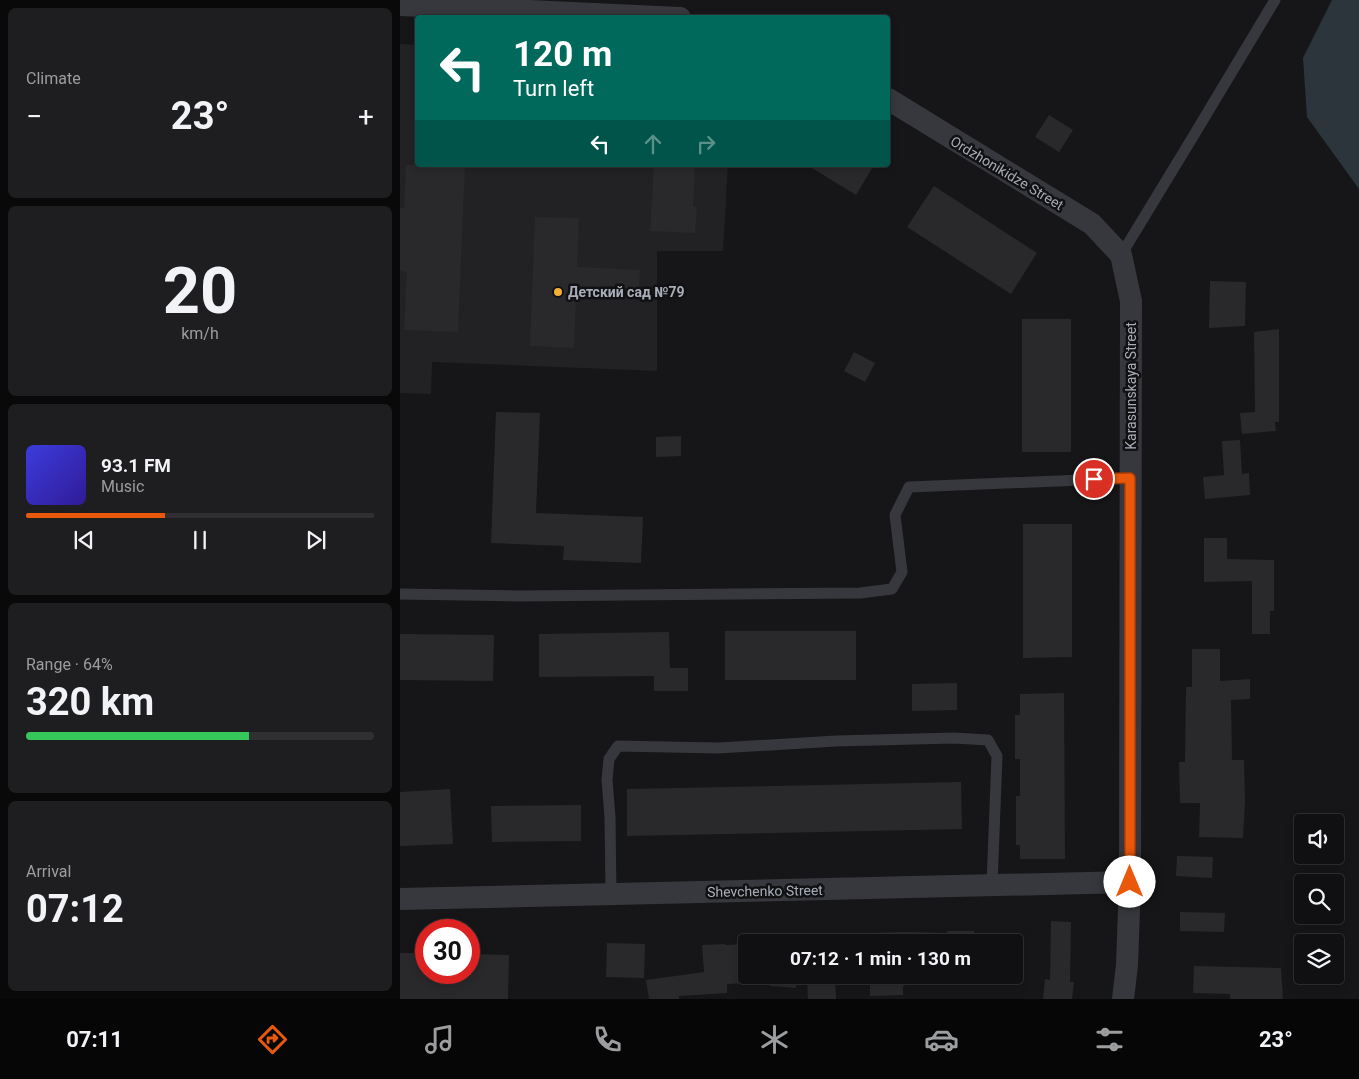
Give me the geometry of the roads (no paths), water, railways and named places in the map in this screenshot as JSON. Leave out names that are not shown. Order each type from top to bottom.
[{"type":"street","points":[[400,5],[615,15]]},
{"type":"street","name":"Ordzhonikidze Street","points":[[890,100],[1092,224],[1120,255]]},
{"type":"street","name":"Karasunskaya Street","points":[[1120,255],[1131,301],[1130,882],[1127,965],[1123,999]]},
{"type":"street","name":"Shevchenko Street","points":[[400,899],[1130,882]]},
{"type":"lane","points":[[1120,255],[1275,0]]},
{"type":"lane","points":[[400,594],[519,596],[860,593],[892,589],[902,572],[895,515],[909,487],[1130,478]]},
{"type":"lane","points":[[611,895],[610,817],[607,780],[609,759],[618,746],[718,748],[836,741],[954,738],[988,740],[997,756],[992,885]]},
{"type":"place","name":"Детский сад №79","points":[[558,292]]}]
